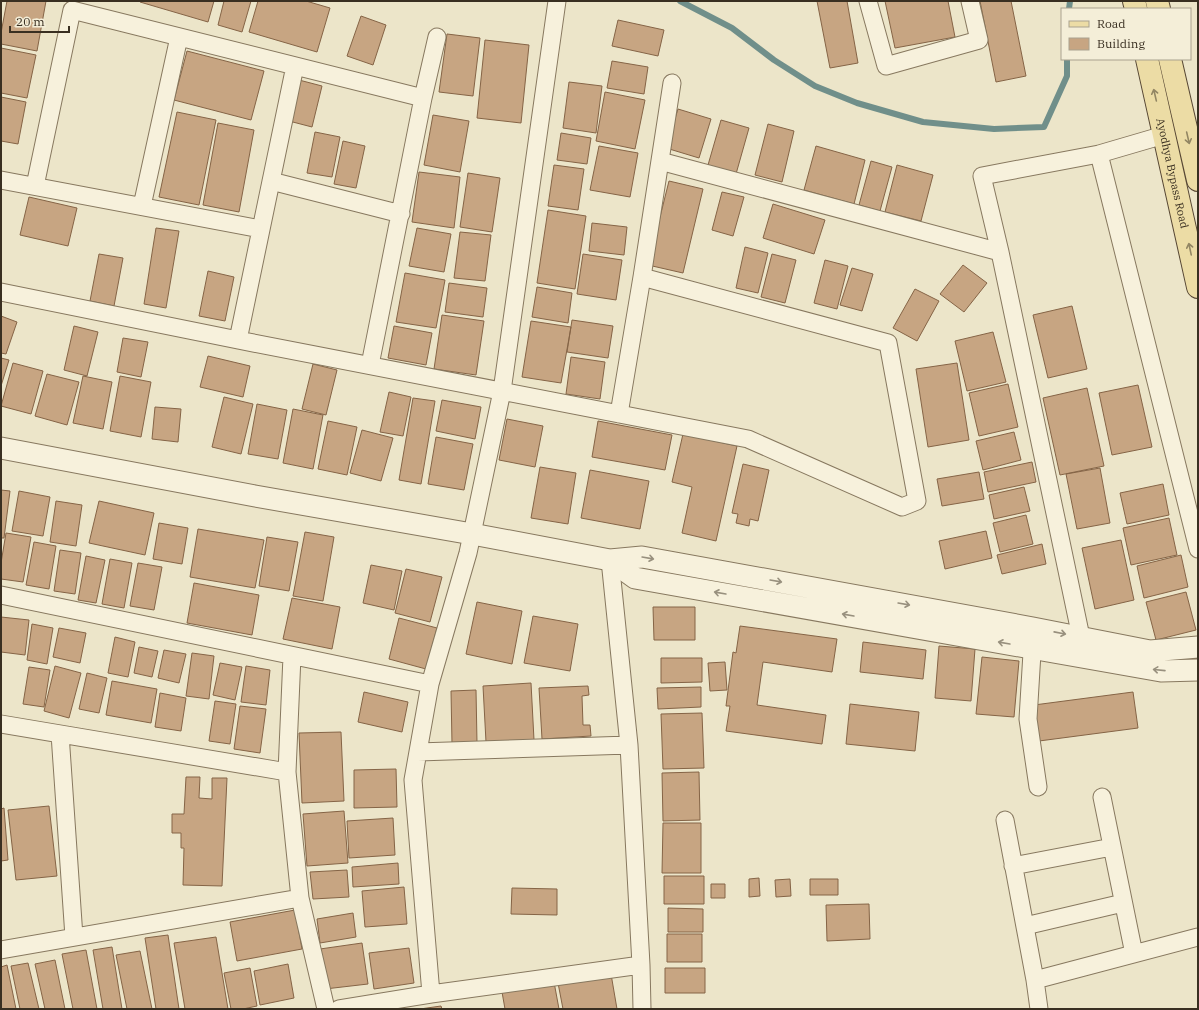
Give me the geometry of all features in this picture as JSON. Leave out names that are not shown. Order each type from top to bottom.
[{"type":"main road","name":"Ayodhya Bypass Road","points":[[1147,60],[1198,287]]},
{"type":"main road","name":"Ayodhya Bypass Road","points":[[1170,60],[1198,180]]},
{"type":"street","points":[[431,994],[413,780],[430,684],[468,553],[502,390],[557,1]]},
{"type":"street","points":[[868,1],[886,66],[979,40],[970,1]]},
{"type":"street","points":[[35,186],[72,10],[424,98]]},
{"type":"street","points":[[142,206],[179,37]]},
{"type":"street","points":[[370,365],[437,37]]},
{"type":"street","points":[[238,340],[295,66]]},
{"type":"street","points":[[619,414],[672,83]]},
{"type":"street","points":[[1081,647],[1000,252],[982,176],[1099,154],[1164,135]]},
{"type":"street","points":[[1099,154],[1198,549]]},
{"type":"street","points":[[660,160],[1000,252]]},
{"type":"street","points":[[1,180],[261,229]]},
{"type":"street","points":[[271,181],[401,214]]},
{"type":"street","points":[[1,292],[238,340],[502,390],[748,439],[902,507],[918,502],[888,343],[642,277]]},
{"type":"street","points":[[1,448],[255,496],[610,560],[642,557],[1033,628],[1081,647],[1161,671],[1198,670]]},
{"type":"street","points":[[610,560],[635,578],[1032,648],[1081,647],[1150,652],[1198,647]]},
{"type":"street","points":[[610,560],[629,745],[642,965],[642,1009]]},
{"type":"street","points":[[1,595],[430,684]]},
{"type":"street","points":[[1033,628],[1028,719],[1038,786]]},
{"type":"street","points":[[292,656],[287,772],[300,898],[326,1009]]},
{"type":"street","points":[[1,724],[287,772]]},
{"type":"street","points":[[60,734],[74,937]]},
{"type":"street","points":[[418,752],[629,745]]},
{"type":"street","points":[[1102,797],[1134,954]]},
{"type":"street","points":[[1005,820],[1039,1009]]},
{"type":"street","points":[[1013,866],[1112,847]]},
{"type":"street","points":[[1,950],[300,898]]},
{"type":"street","points":[[1025,926],[1123,903]]},
{"type":"street","points":[[1035,980],[1198,937]]},
{"type":"street","points":[[339,1009],[431,994],[642,965]]},
{"type":"building","points":[[7,1],[46,1],[37,51],[1,44],[1,33]]},
{"type":"building","points":[[140,1],[214,1],[208,22]]},
{"type":"building","points":[[224,1],[251,1],[242,32],[218,25]]},
{"type":"building","points":[[258,1],[306,1],[330,8],[317,52],[249,32]]},
{"type":"building","points":[[817,1],[847,1],[858,63],[830,68]]},
{"type":"building","points":[[885,1],[948,1],[955,37],[895,48]]},
{"type":"building","points":[[980,1],[1011,1],[1026,76],[996,82]]},
{"type":"building","points":[[361,16],[386,25],[373,65],[347,56]]},
{"type":"building","points":[[618,20],[664,30],[658,56],[612,46]]},
{"type":"building","points":[[447,34],[480,38],[473,96],[439,92]]},
{"type":"building","points":[[485,40],[529,45],[521,123],[477,118]]},
{"type":"building","points":[[1,48],[36,55],[27,98],[1,93]]},
{"type":"building","points":[[187,51],[264,71],[251,120],[174,100]]},
{"type":"building","points":[[612,61],[648,67],[644,94],[607,88]]},
{"type":"building","points":[[299,80],[322,86],[312,127],[289,121]]},
{"type":"building","points":[[569,82],[602,86],[596,133],[563,128]]},
{"type":"building","points":[[605,92],[645,100],[635,149],[596,141]]},
{"type":"building","points":[[1,97],[26,102],[18,144],[1,141]]},
{"type":"building","points":[[678,109],[711,119],[699,158],[666,148]]},
{"type":"building","points":[[177,112],[216,120],[199,205],[159,197]]},
{"type":"building","points":[[433,115],[469,121],[460,172],[424,165]]},
{"type":"building","points":[[721,120],[749,128],[736,174],[708,165]]},
{"type":"building","points":[[218,123],[254,130],[239,212],[203,205]]},
{"type":"building","points":[[768,124],[794,131],[782,182],[755,175]]},
{"type":"building","points":[[315,132],[340,137],[332,177],[307,173]]},
{"type":"building","points":[[561,133],[591,138],[587,164],[557,160]]},
{"type":"building","points":[[343,141],[365,146],[356,188],[334,184]]},
{"type":"building","points":[[599,146],[638,153],[630,197],[590,190]]},
{"type":"building","points":[[816,146],[865,160],[854,204],[804,190]]},
{"type":"building","points":[[871,161],[892,167],[880,211],[859,205]]},
{"type":"building","points":[[554,165],[584,169],[578,210],[548,206]]},
{"type":"building","points":[[897,165],[933,175],[921,221],[885,212]]},
{"type":"building","points":[[419,172],[460,177],[454,228],[412,222]]},
{"type":"building","points":[[468,173],[500,178],[492,232],[460,227]]},
{"type":"building","points":[[669,181],[703,189],[683,273],[648,265]]},
{"type":"building","points":[[722,192],[744,197],[733,236],[712,230]]},
{"type":"building","points":[[29,197],[77,208],[68,246],[20,235]]},
{"type":"building","points":[[773,204],[825,220],[814,254],[763,238]]},
{"type":"building","points":[[548,210],[586,216],[575,289],[537,283]]},
{"type":"building","points":[[592,223],[627,227],[624,255],[589,251]]},
{"type":"building","points":[[156,228],[179,231],[166,308],[144,304]]},
{"type":"building","points":[[417,228],[451,234],[444,272],[409,266]]},
{"type":"building","points":[[460,232],[491,235],[485,281],[454,278]]},
{"type":"building","points":[[745,247],[768,253],[758,293],[736,288]]},
{"type":"building","points":[[99,254],[123,258],[114,306],[90,301]]},
{"type":"building","points":[[583,254],[622,260],[616,300],[577,294]]},
{"type":"building","points":[[772,254],[796,260],[785,303],[761,297]]},
{"type":"building","points":[[825,260],[848,266],[837,309],[814,303]]},
{"type":"building","points":[[963,265],[987,283],[964,312],[940,294]]},
{"type":"building","points":[[852,268],[873,274],[862,311],[840,305]]},
{"type":"building","points":[[208,271],[234,277],[225,321],[199,316]]},
{"type":"building","points":[[405,273],[445,280],[436,328],[396,322]]},
{"type":"building","points":[[449,283],[487,288],[483,317],[445,312]]},
{"type":"building","points":[[537,287],[572,293],[568,323],[532,317]]},
{"type":"building","points":[[915,289],[939,301],[917,341],[893,328]]},
{"type":"building","points":[[1072,306],[1087,369],[1048,378],[1033,315]]},
{"type":"building","points":[[442,315],[484,321],[476,375],[434,369]]},
{"type":"building","points":[[1,316],[17,322],[6,354],[1,353]]},
{"type":"building","points":[[572,320],[613,326],[608,358],[567,352]]},
{"type":"building","points":[[531,321],[571,327],[561,383],[522,377]]},
{"type":"building","points":[[74,326],[98,332],[87,376],[64,370]]},
{"type":"building","points":[[394,326],[432,333],[426,365],[388,358]]},
{"type":"building","points":[[993,332],[1006,382],[967,391],[955,341]]},
{"type":"building","points":[[123,338],[148,342],[141,377],[117,372]]},
{"type":"building","points":[[208,356],[250,366],[243,397],[200,387]]},
{"type":"building","points":[[571,357],[605,362],[600,399],[566,394]]},
{"type":"building","points":[[1,358],[9,360],[1,386]]},
{"type":"building","points":[[13,363],[43,371],[31,414],[1,406]]},
{"type":"building","points":[[957,363],[969,440],[928,447],[916,369]]},
{"type":"building","points":[[313,364],[337,370],[326,415],[302,409]]},
{"type":"building","points":[[47,374],[79,382],[67,425],[35,416]]},
{"type":"building","points":[[83,376],[112,382],[103,429],[73,423]]},
{"type":"building","points":[[120,376],[151,382],[141,437],[110,431]]},
{"type":"building","points":[[1008,384],[1018,427],[979,436],[969,393]]},
{"type":"building","points":[[1138,385],[1152,447],[1112,455],[1099,393]]},
{"type":"building","points":[[1087,388],[1104,466],[1060,475],[1043,398]]},
{"type":"building","points":[[389,392],[411,397],[403,436],[380,432]]},
{"type":"building","points":[[224,397],[253,404],[241,454],[212,447]]},
{"type":"building","points":[[413,398],[435,401],[421,484],[399,480]]},
{"type":"building","points":[[442,400],[481,407],[475,439],[436,431]]},
{"type":"building","points":[[257,404],[287,410],[278,459],[248,454]]},
{"type":"building","points":[[155,407],[181,409],[178,442],[152,439]]},
{"type":"building","points":[[293,409],[323,415],[313,469],[283,463]]},
{"type":"building","points":[[507,419],[543,426],[535,467],[499,460]]},
{"type":"building","points":[[328,421],[357,427],[347,475],[318,469]]},
{"type":"building","points":[[598,421],[672,435],[665,470],[592,457]]},
{"type":"building","points":[[362,430],[393,438],[381,481],[350,473]]},
{"type":"building","points":[[1014,432],[1021,460],[983,470],[976,441]]},
{"type":"building","points":[[683,434],[737,446],[716,541],[682,533],[692,487],[672,482]]},
{"type":"building","points":[[436,437],[473,444],[464,490],[428,484]]},
{"type":"building","points":[[1032,462],[1036,482],[988,492],[984,472]]},
{"type":"building","points":[[743,464],[769,470],[758,521],[750,519],[749,526],[736,523],[738,514],[732,513]]},
{"type":"building","points":[[540,467],[576,473],[568,524],[531,518]]},
{"type":"building","points":[[1100,468],[1110,523],[1077,529],[1066,474]]},
{"type":"building","points":[[590,470],[649,481],[640,529],[581,518]]},
{"type":"building","points":[[979,472],[984,499],[942,506],[937,479]]},
{"type":"building","points":[[1163,484],[1169,515],[1127,524],[1120,493]]},
{"type":"building","points":[[1024,487],[1030,511],[994,519],[989,495]]},
{"type":"building","points":[[1,490],[10,491],[4,538],[1,538]]},
{"type":"building","points":[[19,491],[50,497],[43,536],[12,531]]},
{"type":"building","points":[[56,501],[82,505],[76,546],[50,542]]},
{"type":"building","points":[[99,501],[154,513],[145,555],[89,543]]},
{"type":"building","points":[[1026,515],[1033,544],[1000,552],[993,523]]},
{"type":"building","points":[[1169,518],[1177,555],[1131,565],[1123,528]]},
{"type":"building","points":[[159,523],[188,528],[182,564],[153,559]]},
{"type":"building","points":[[198,529],[264,540],[255,588],[190,577]]},
{"type":"building","points":[[986,531],[992,558],[945,569],[939,541]]},
{"type":"building","points":[[305,532],[334,537],[323,601],[293,596]]},
{"type":"building","points":[[6,533],[31,537],[23,582],[1,579],[1,563]]},
{"type":"building","points":[[267,537],[298,542],[289,591],[259,586]]},
{"type":"building","points":[[1121,540],[1134,600],[1095,609],[1082,548]]},
{"type":"building","points":[[34,542],[56,546],[49,589],[26,585]]},
{"type":"building","points":[[1042,544],[1046,564],[1002,574],[997,555]]},
{"type":"building","points":[[60,550],[81,553],[75,594],[54,591]]},
{"type":"building","points":[[1181,555],[1188,587],[1144,598],[1137,566]]},
{"type":"building","points":[[86,556],[105,560],[96,603],[78,600]]},
{"type":"building","points":[[110,559],[132,563],[124,608],[102,604]]},
{"type":"building","points":[[138,563],[162,567],[154,610],[130,606]]},
{"type":"building","points":[[371,565],[402,571],[394,610],[363,603]]},
{"type":"building","points":[[406,569],[442,577],[430,622],[395,613]]},
{"type":"building","points":[[194,583],[259,595],[252,635],[187,623]]},
{"type":"building","points":[[1186,592],[1196,630],[1156,640],[1146,602]]},
{"type":"building","points":[[292,598],[340,607],[332,649],[283,639]]},
{"type":"building","points":[[477,602],[522,611],[512,664],[466,654]]},
{"type":"building","points":[[653,607],[695,607],[695,640],[654,640]]},
{"type":"building","points":[[533,616],[578,624],[570,671],[524,663]]},
{"type":"building","points":[[1,617],[29,620],[25,655],[1,652]]},
{"type":"building","points":[[399,618],[437,628],[426,669],[389,659]]},
{"type":"building","points":[[32,624],[53,628],[47,664],[27,660]]},
{"type":"building","points":[[740,626],[837,639],[832,672],[763,662],[757,705],[826,715],[822,744],[726,731],[730,706],[726,706],[733,652],[736,653]]},
{"type":"building","points":[[59,628],[86,633],[80,663],[53,657]]},
{"type":"building","points":[[115,637],[135,642],[128,677],[108,673]]},
{"type":"building","points":[[863,642],[926,650],[923,679],[860,672]]},
{"type":"building","points":[[939,646],[975,649],[971,701],[935,698]]},
{"type":"building","points":[[139,647],[158,651],[152,677],[134,673]]},
{"type":"building","points":[[164,650],[186,654],[179,683],[158,678]]},
{"type":"building","points":[[192,653],[214,656],[209,699],[186,696]]},
{"type":"building","points":[[982,657],[1019,661],[1014,717],[976,714]]},
{"type":"building","points":[[661,658],[702,658],[702,682],[661,683]]},
{"type":"building","points":[[725,662],[727,690],[710,691],[708,663]]},
{"type":"building","points":[[220,663],[242,667],[235,700],[213,695]]},
{"type":"building","points":[[55,666],[81,673],[69,718],[44,711]]},
{"type":"building","points":[[246,666],[270,670],[266,705],[241,702]]},
{"type":"building","points":[[29,667],[50,670],[44,707],[23,704]]},
{"type":"building","points":[[87,673],[107,678],[99,713],[79,709]]},
{"type":"building","points":[[112,681],[157,689],[151,723],[106,715]]},
{"type":"building","points":[[531,683],[534,740],[486,742],[483,686]]},
{"type":"building","points":[[588,686],[589,695],[582,696],[583,725],[590,725],[591,736],[542,739],[539,688]]},
{"type":"building","points":[[701,687],[701,707],[658,709],[657,688]]},
{"type":"building","points":[[476,690],[477,743],[452,744],[451,691]]},
{"type":"building","points":[[364,692],[408,702],[402,732],[358,722]]},
{"type":"building","points":[[1133,692],[1138,728],[1039,741],[1034,705]]},
{"type":"building","points":[[160,693],[186,698],[181,731],[155,727]]},
{"type":"building","points":[[215,701],[236,704],[230,744],[209,741]]},
{"type":"building","points":[[850,704],[919,712],[915,751],[846,744]]},
{"type":"building","points":[[240,706],[266,709],[260,753],[234,749]]},
{"type":"building","points":[[702,713],[704,768],[663,769],[661,714]]},
{"type":"building","points":[[341,732],[344,801],[302,803],[299,733]]},
{"type":"building","points":[[396,769],[397,807],[354,808],[354,770]]},
{"type":"building","points":[[699,772],[700,820],[663,821],[662,773]]},
{"type":"building","points":[[186,777],[200,777],[199,798],[212,799],[212,778],[227,778],[222,886],[183,885],[184,848],[181,848],[181,833],[172,833],[172,814],[184,814]]},
{"type":"building","points":[[49,806],[57,876],[16,880],[8,810]]},
{"type":"building","points":[[4,808],[8,860],[1,861],[1,809]]},
{"type":"building","points":[[344,811],[348,863],[307,866],[303,814]]},
{"type":"building","points":[[393,818],[395,855],[349,858],[347,821]]},
{"type":"building","points":[[663,823],[701,823],[701,873],[662,873]]},
{"type":"building","points":[[398,863],[399,884],[353,887],[352,867]]},
{"type":"building","points":[[347,870],[349,897],[313,899],[310,872]]},
{"type":"building","points":[[664,876],[704,876],[704,904],[664,904]]},
{"type":"building","points":[[759,878],[760,896],[749,897],[749,879]]},
{"type":"building","points":[[790,879],[791,896],[776,897],[775,880]]},
{"type":"building","points":[[810,879],[838,879],[838,895],[810,895]]},
{"type":"building","points":[[711,884],[725,884],[725,898],[711,898]]},
{"type":"building","points":[[404,887],[407,924],[365,927],[362,891]]},
{"type":"building","points":[[512,888],[557,889],[557,915],[511,914]]},
{"type":"building","points":[[869,904],[870,939],[827,941],[826,905]]},
{"type":"building","points":[[668,908],[703,909],[703,932],[668,932]]},
{"type":"building","points":[[295,910],[302,949],[237,961],[230,922]]},
{"type":"building","points":[[353,913],[356,937],[320,943],[317,919]]},
{"type":"building","points":[[667,934],[702,934],[702,962],[667,962]]},
{"type":"building","points":[[168,935],[179,1009],[156,1009],[145,938]]},
{"type":"building","points":[[216,937],[228,1009],[185,1009],[174,943]]},
{"type":"building","points":[[362,943],[368,984],[325,989],[320,949]]},
{"type":"building","points":[[112,947],[122,1009],[103,1009],[93,950]]},
{"type":"building","points":[[409,948],[414,983],[374,989],[369,953]]},
{"type":"building","points":[[86,950],[97,1009],[73,1009],[62,954]]},
{"type":"building","points":[[140,951],[152,1009],[127,1009],[116,955]]},
{"type":"building","points":[[55,960],[65,1009],[45,1009],[35,964]]},
{"type":"building","points":[[28,963],[39,1009],[20,1009],[11,966]]},
{"type":"building","points":[[288,964],[294,998],[260,1005],[254,971]]},
{"type":"building","points":[[7,965],[16,1009],[1,1009],[1,967]]},
{"type":"building","points":[[250,968],[257,1006],[243,1009],[231,1009],[224,973]]},
{"type":"building","points":[[665,968],[705,968],[705,993],[665,993]]},
{"type":"building","points":[[611,974],[617,1009],[563,1009],[558,983]]},
{"type":"building","points":[[554,982],[559,1009],[505,1009],[502,992]]},
{"type":"building","points":[[441,1006],[442,1009],[420,1009]]},
{"type":"waterway","points":[[680,1],[732,28],[774,60],[815,86],[857,103],[923,122],[994,129],[1044,127],[1067,76],[1067,60]]},
{"type":"waterway","points":[[1069,8],[1070,1]]}]
